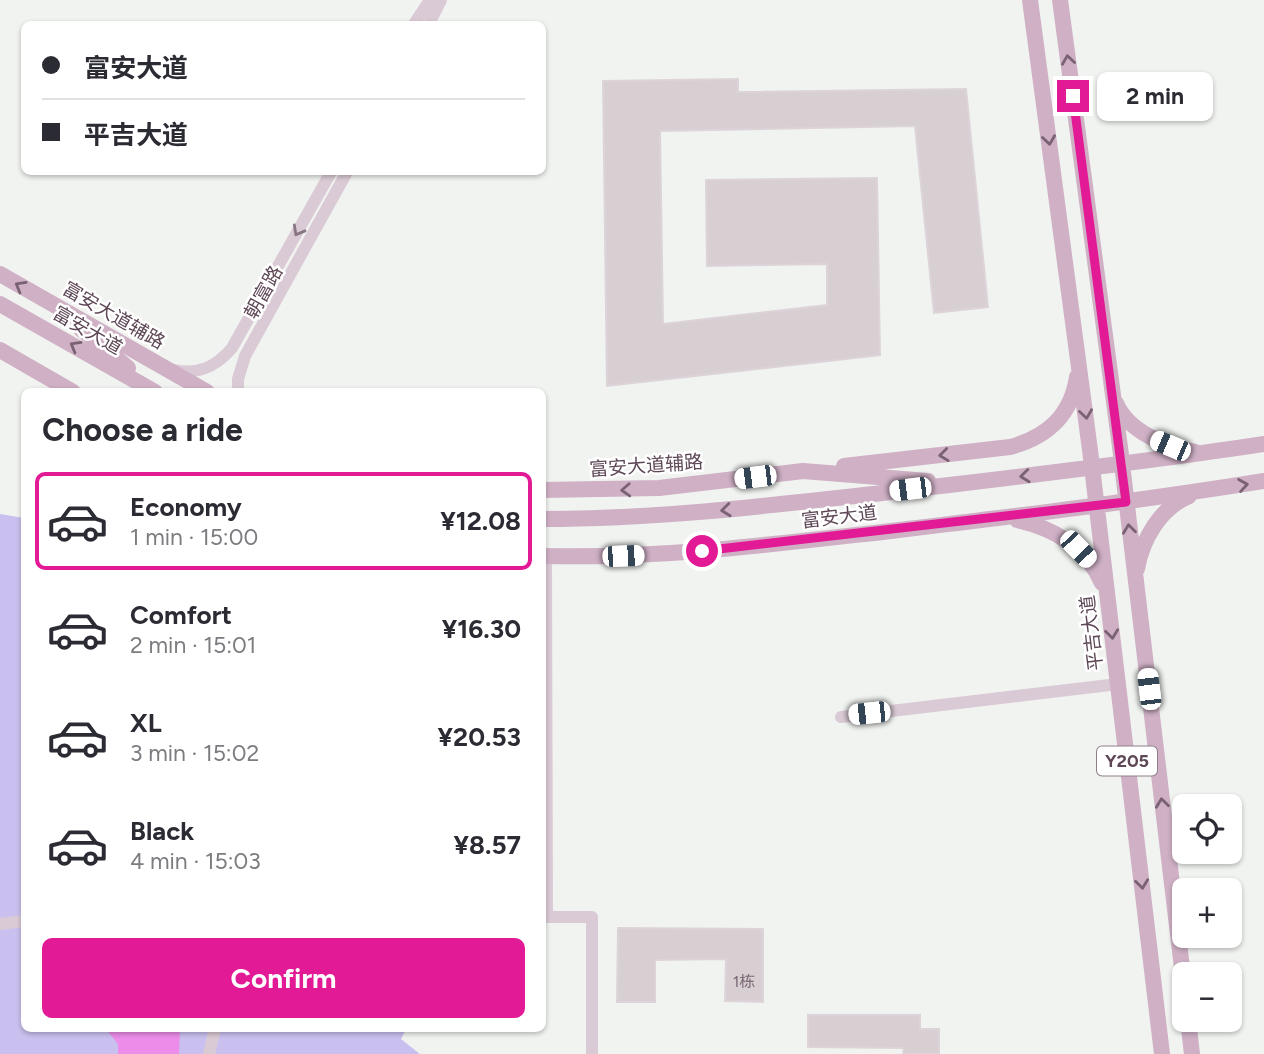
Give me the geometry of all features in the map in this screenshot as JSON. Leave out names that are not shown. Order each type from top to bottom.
[{"type":"main road","name":"平吉大道","points":[[1030,0],[1093,468],[1162,1054]]},
{"type":"main road","name":"Y205","points":[[1060,0],[1122,465],[1181,962]]},
{"type":"main road","name":"富安大道辅路","points":[[0,274],[200,388]]},
{"type":"main road","points":[[49,302],[151,388]]},
{"type":"main road","name":"富安大道","points":[[0,303],[149,388]]},
{"type":"main road","points":[[0,350],[66,388]]},
{"type":"main road","points":[[803,471],[1010,447],[1030,442],[1051,428],[1069,405],[1075,389],[1078,358]]},
{"type":"main road","points":[[1113,397],[1124,416],[1157,440],[1182,449],[1212,452]]},
{"type":"main road","name":"富安大道","points":[[546,519],[676,515],[1122,465],[1264,444]]},
{"type":"main road","name":"富安大道辅路","points":[[546,490],[633,490],[803,471],[962,484]]},
{"type":"main road","name":"富安大道","points":[[546,556],[702,551],[1097,506],[1264,481]]},
{"type":"main road","points":[[1135,578],[1142,550],[1154,527],[1171,507],[1198,492]]},
{"type":"main road","points":[[997,518],[1033,524],[1065,538],[1093,567],[1108,603]]},
{"type":"main road","points":[[1189,1032],[1192,1054]]},
{"type":"street","points":[[416,21],[430,0]]},
{"type":"street","points":[[430,21],[440,0]]},
{"type":"street","name":"朝富路","points":[[166,369],[199,371],[212,366],[232,348],[329,175]]},
{"type":"street","name":"朝富路","points":[[238,388],[245,356],[346,175]]},
{"type":"street","points":[[841,716],[1118,684]]},
{"type":"street","points":[[546,797],[547,917],[592,917],[592,1054]]},
{"type":"street","points":[[0,924],[21,921]]},
{"type":"street","points":[[209,1054],[214,1032]]},
{"type":"shaded area","points":[[0,514],[21,518],[21,1032],[404,1032],[401,1039],[420,1054],[0,1054]]},
{"type":"shaded area","points":[[108,1032],[180,1032],[179,1054],[118,1054],[118,1044]]},
{"type":"building","points":[[738,79],[738,92],[966,89],[988,307],[934,313],[915,126],[660,131],[663,324],[827,305],[827,264],[707,266],[706,180],[877,178],[880,355],[607,386],[603,81]]},
{"type":"building","points":[[618,928],[763,929],[763,1002],[725,1001],[726,959],[655,960],[655,1002],[617,1002]]},
{"type":"building","points":[[808,1015],[920,1015],[920,1029],[939,1029],[939,1054],[903,1054],[904,1048],[808,1047]]},
{"type":"route","points":[[702,551],[1126,502],[1073,96]]}]
